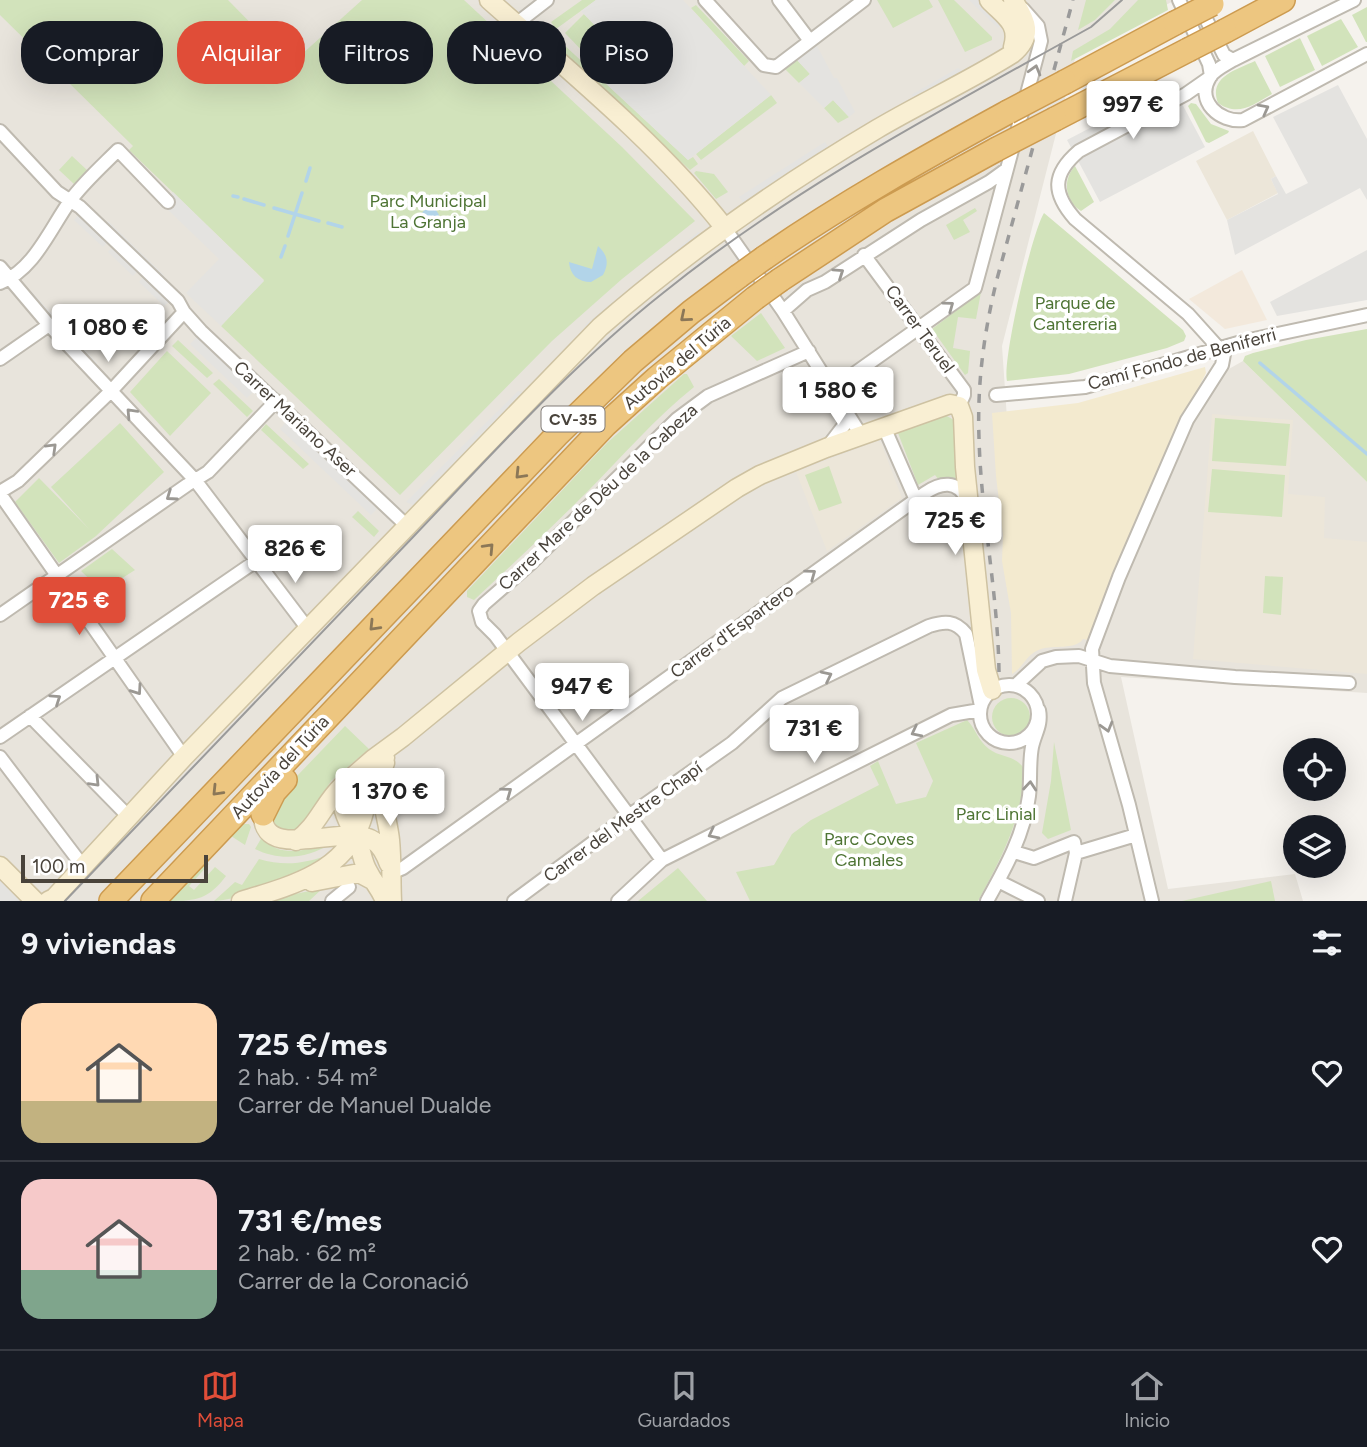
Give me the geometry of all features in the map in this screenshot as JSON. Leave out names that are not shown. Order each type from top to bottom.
[{"type":"highway","name":"Autovia del Túria","points":[[153,901],[605,425],[667,369],[755,299],[886,210],[927,187],[1002,159],[1055,119],[1283,0]]},
{"type":"highway","name":"Autovia del Túria","points":[[111,901],[557,435],[633,361],[691,312],[764,258],[874,187],[1175,23],[1210,1]]},
{"type":"highway","points":[[263,814],[274,792],[315,748],[321,723]]},
{"type":"street","points":[[489,0],[513,21]]},
{"type":"street","points":[[520,21],[547,0]]},
{"type":"street","points":[[705,0],[764,65],[776,67],[864,0]]},
{"type":"street","points":[[779,0],[810,41]]},
{"type":"street","points":[[989,0],[1014,27],[1016,36],[1013,47],[1002,61]]},
{"type":"street","points":[[48,901],[600,327],[657,278],[724,228],[876,129],[1002,61],[1022,46],[1027,34],[1025,21],[1013,0]]},
{"type":"street","points":[[834,388],[975,288],[1002,159],[1041,41],[1038,26],[1013,0]]},
{"type":"street","points":[[1179,0],[1209,64],[1207,101]]},
{"type":"street","points":[[1152,901],[1094,682],[1091,649],[1187,420],[1222,365],[1224,354],[1188,314],[1075,219],[1061,203],[1057,184],[1063,164],[1079,151],[1186,94],[1233,60],[1354,0]]},
{"type":"street","points":[[1210,1],[1224,55],[1233,60]]},
{"type":"street","points":[[1186,94],[1207,101],[1219,116],[1235,121],[1243,120],[1367,54]]},
{"type":"street","points":[[566,69],[638,134],[707,206],[783,311],[862,435]]},
{"type":"street","name":"Carrer Mariano Aser","points":[[0,131],[57,191],[178,301],[184,312],[407,526]]},
{"type":"street","points":[[5,281],[31,260],[70,200],[118,150],[168,202]]},
{"type":"street","points":[[783,311],[801,295],[864,255],[989,182],[1002,159]]},
{"type":"street","name":"Carrer Teruel","points":[[864,255],[964,390],[959,406]]},
{"type":"street","points":[[0,267],[5,281],[195,480],[308,629]]},
{"type":"street","points":[[184,312],[111,391],[18,481],[0,493],[185,756]]},
{"type":"street","name":"Camí Fondo de Beniferri","points":[[996,396],[1085,387],[1219,348],[1367,315]]},
{"type":"street","points":[[0,359],[49,325]]},
{"type":"street","name":"Carrer Mare de Déu de la Cabeza","points":[[506,651],[482,621],[479,611],[484,604],[530,564],[677,419],[708,396],[809,351]]},
{"type":"street","points":[[0,615],[208,472],[275,401]]},
{"type":"street","points":[[826,448],[845,424],[843,403]]},
{"type":"street","points":[[296,841],[311,830],[332,797],[373,759],[506,651],[593,586],[743,485],[760,475],[826,448],[950,404],[959,406],[963,417],[986,670],[992,690]]},
{"type":"street","points":[[884,427],[916,500]]},
{"type":"street","name":"Carrer d'Espartero","points":[[391,870],[403,868],[932,488],[946,484],[960,489],[969,503]]},
{"type":"street","points":[[0,737],[256,561]]},
{"type":"street","name":"Carrer del Mestre Chapí","points":[[514,901],[629,815],[732,743],[782,698],[929,626],[950,622],[961,627],[966,634],[980,708]]},
{"type":"street","points":[[506,651],[662,860]]},
{"type":"street","points":[[1016,685],[1042,661],[1079,656],[1110,666],[1235,677],[1349,683]]},
{"type":"street","points":[[987,901],[1014,852],[1029,799],[1032,747],[1041,723],[1039,710],[1030,692],[1033,668]]},
{"type":"street","points":[[618,901],[662,860],[951,715],[980,708],[992,690],[1001,685],[1016,685],[1030,692]]},
{"type":"street","points":[[980,708],[983,726],[1003,743],[1013,743],[1029,735],[1038,719],[1039,710]]},
{"type":"street","points":[[30,716],[128,816]]},
{"type":"street","points":[[281,889],[330,864],[357,841],[369,785],[374,774],[403,737]]},
{"type":"street","points":[[392,901],[390,837],[381,776],[384,765],[403,737]]},
{"type":"street","points":[[0,757],[82,865]]},
{"type":"street","points":[[351,779],[343,792],[342,808],[368,871],[379,886],[385,901]]},
{"type":"street","points":[[263,814],[263,823],[282,840],[296,841],[333,835],[357,841],[377,871],[384,874],[391,870]]},
{"type":"street","points":[[1014,852],[1034,858],[1136,835]]},
{"type":"street","points":[[1065,901],[1075,848]]},
{"type":"street","points":[[0,866],[34,901]]},
{"type":"street","points":[[241,901],[350,874],[359,873],[374,881]]},
{"type":"street","points":[[998,881],[1038,901]]},
{"type":"street","points":[[332,901],[349,887]]},
{"type":"shaded area","points":[[0,0],[1175,0],[1076,55],[1002,346],[1012,491],[1243,361],[1367,482],[1367,693],[1121,677],[1168,889],[1283,875],[1283,878],[1296,878],[1303,901],[0,901]]},
{"type":"shaded area","points":[[596,0],[683,0],[771,95],[688,160],[607,84],[673,84],[673,21],[591,21],[581,11]]},
{"type":"shaded area","points":[[969,0],[983,0],[1005,21],[998,28]]},
{"type":"shaded area","points":[[817,46],[855,112],[849,117],[833,100],[824,108],[799,83],[810,74],[797,60]]},
{"type":"shaded area","points":[[958,68],[966,73],[919,99],[911,95]]},
{"type":"shaded area","points":[[1172,85],[1205,147],[1100,202],[1067,140]]},
{"type":"shaded area","points":[[1338,85],[1367,139],[1367,200],[1360,188],[1235,255],[1227,220],[1278,194],[1271,179],[1276,176],[1286,194],[1308,183],[1273,117]]},
{"type":"shaded area","points":[[1253,131],[1276,176],[1271,179],[1278,193],[1227,220],[1196,161]]},
{"type":"shaded area","points":[[825,142],[829,148],[744,204],[739,197]]},
{"type":"shaded area","points":[[173,192],[264,281],[221,326],[186,293],[219,259],[162,204]]},
{"type":"shaded area","points":[[79,214],[108,242],[103,247],[74,220]]},
{"type":"shaded area","points":[[108,221],[164,275],[161,278],[105,224]]},
{"type":"shaded area","points":[[698,232],[704,235],[592,328],[585,325]]},
{"type":"shaded area","points":[[113,246],[138,271],[133,276],[108,252]]},
{"type":"shaded area","points":[[1367,250],[1367,300],[1277,316],[1270,302]]},
{"type":"shaded area","points":[[1242,270],[1267,320],[1225,329],[1189,299]]},
{"type":"shaded area","points":[[144,276],[170,301],[164,306],[139,282]]},
{"type":"shaded area","points":[[27,291],[31,291],[97,363],[96,368]]},
{"type":"shaded area","points":[[197,337],[254,391],[247,398],[190,344]]},
{"type":"shaded area","points":[[518,391],[525,393],[415,506],[406,502]]},
{"type":"shaded area","points":[[1212,414],[1293,420],[1288,494],[1325,497],[1324,538],[1367,542],[1367,674],[1193,659]]},
{"type":"shaded area","points":[[286,422],[377,509],[371,515],[280,429]]},
{"type":"shaded area","points":[[877,441],[881,443],[902,498],[827,551],[796,472]]},
{"type":"shaded area","points":[[0,879],[20,901],[0,901]]},
{"type":"green space","name":"Parc Municipal La Granja","points":[[0,0],[228,0],[249,21],[177,21],[177,84],[305,84],[305,51],[319,39],[319,84],[433,84],[433,21],[339,21],[362,0],[464,0],[487,21],[447,21],[447,84],[554,84],[695,221],[622,279],[552,341],[400,495],[221,326],[264,280],[129,150],[133,146],[70,84],[163,84],[163,21],[21,21],[21,36],[0,15]]},
{"type":"green space","points":[[582,0],[596,0],[566,22],[552,21]]},
{"type":"green space","points":[[877,0],[929,0],[933,7],[893,28]]},
{"type":"green space","points":[[938,0],[954,0],[992,40],[965,52]]},
{"type":"green space","points":[[1086,0],[1115,0],[1095,20],[1078,30]]},
{"type":"green space","points":[[1138,0],[1166,0],[1168,10],[1071,61],[1073,51],[1110,29]]},
{"type":"green space","points":[[696,5],[749,61],[744,66],[691,8]]},
{"type":"green space","points":[[1367,7],[1367,42],[1366,42],[1352,15]]},
{"type":"green space","points":[[584,14],[591,21],[580,21],[580,49],[566,32]]},
{"type":"green space","points":[[1341,19],[1358,47],[1322,66],[1307,36]]},
{"type":"green space","points":[[1300,38],[1315,70],[1280,87],[1265,56]]},
{"type":"green space","points":[[566,47],[580,60],[580,68],[566,55]]},
{"type":"green space","points":[[797,60],[810,74],[799,83],[785,69]]},
{"type":"green space","points":[[1255,61],[1272,94],[1239,109],[1218,103],[1216,94],[1220,81],[1232,71]]},
{"type":"green space","points":[[597,84],[606,84],[688,160],[693,157],[698,164],[690,170]]},
{"type":"green space","points":[[771,95],[777,103],[701,160],[696,154]]},
{"type":"green space","points":[[833,100],[849,117],[838,123],[824,108]]},
{"type":"green space","points":[[1191,103],[1196,104],[1211,124],[1229,131],[1228,133],[1206,142],[1188,106]]},
{"type":"green space","points":[[72,156],[87,170],[74,184],[59,170]]},
{"type":"green space","points":[[1075,166],[1094,202],[1081,211],[1071,202],[1067,190],[1068,178]]},
{"type":"green space","points":[[694,173],[714,174],[728,192],[716,199]]},
{"type":"green space","points":[[975,208],[977,211],[963,220],[970,232],[954,240],[946,225]]},
{"type":"green space","name":"Parque de Cantereria","points":[[1044,213],[1183,330],[1186,336],[1184,341],[1069,374],[1007,381],[1009,349],[1019,296],[1032,244]]},
{"type":"green space","points":[[981,292],[976,319],[958,317],[953,348],[970,351],[968,373],[965,375],[932,329]]},
{"type":"green space","points":[[761,313],[785,348],[757,361],[731,336]]},
{"type":"green space","points":[[1367,329],[1367,482],[1243,361],[1245,356],[1253,353]]},
{"type":"green space","points":[[178,340],[213,373],[207,378],[172,346]]},
{"type":"green space","points":[[167,351],[211,393],[170,436],[130,392]]},
{"type":"green space","points":[[687,374],[694,387],[474,600],[467,597],[467,591],[607,443]]},
{"type":"green space","points":[[219,379],[253,411],[247,417],[213,384]]},
{"type":"green space","points":[[945,415],[954,420],[956,480],[946,477],[939,480],[935,475],[918,485],[898,433]]},
{"type":"green space","points":[[1215,418],[1290,424],[1286,466],[1212,461]]},
{"type":"green space","points":[[120,423],[164,472],[96,536],[59,563],[15,502],[39,478],[89,529],[51,487]]},
{"type":"green space","points":[[266,424],[309,464],[303,469],[261,430]]},
{"type":"green space","points":[[829,466],[842,503],[819,511],[805,475]]},
{"type":"green space","points":[[1212,469],[1285,475],[1282,517],[1208,512]]},
{"type":"green space","points":[[358,511],[379,531],[374,537],[352,517]]},
{"type":"green space","points":[[112,549],[135,570],[102,591],[81,571]]},
{"type":"green space","points":[[1265,576],[1283,577],[1281,615],[1263,613]]},
{"type":"green space","points":[[1011,698],[1025,703],[1030,717],[1025,731],[1011,736],[997,731],[992,717],[997,703]]},
{"type":"green space","name":"Parc Coves Camales","points":[[967,720],[985,746],[1017,761],[1024,769],[1015,821],[978,901],[750,901],[736,872],[774,865],[792,834],[811,820],[879,785],[870,766],[878,761],[896,804],[926,797],[933,781],[916,743]]},
{"type":"green space","points":[[345,726],[369,749],[331,781],[298,832],[280,830],[271,818],[274,800]]},
{"type":"green space","points":[[1054,742],[1071,830],[1048,839],[1042,833],[1051,781]]},
{"type":"green space","points":[[244,824],[251,827],[245,845],[231,836]]},
{"type":"green space","points":[[262,837],[276,848],[293,851],[330,844],[312,853],[283,857],[255,849]]},
{"type":"green space","points":[[332,854],[258,890],[214,901],[235,882],[242,885],[259,859],[296,863]]},
{"type":"green space","points":[[207,862],[209,864],[189,886],[194,890],[215,867],[226,876],[220,884],[201,897],[170,901]]},
{"type":"green space","points":[[678,868],[707,901],[638,901]]},
{"type":"green space","points":[[1271,881],[1275,901],[1182,901]]},
{"type":"green space","points":[[323,888],[309,901],[263,901]]},
{"type":"sand","points":[[1205,367],[1206,373],[1167,452],[1088,640],[1083,639],[1075,645],[1036,651],[1012,674],[1011,613],[1002,561],[1003,535],[992,413],[1078,403]]},
{"type":"water","points":[[430,208],[436,211],[439,217],[436,223],[430,226],[424,223],[421,217],[424,211]]},
{"type":"water","points":[[598,246],[606,260],[603,275],[591,282],[579,279],[571,271],[569,262],[592,269]]},
{"type":"waterway","points":[[306,181],[310,168]]},
{"type":"waterway","points":[[288,236],[302,193]]},
{"type":"waterway","points":[[233,196],[238,197]]},
{"type":"waterway","points":[[244,199],[264,205]]},
{"type":"waterway","points":[[274,208],[319,221]]},
{"type":"waterway","points":[[328,223],[342,227]]},
{"type":"waterway","points":[[281,257],[285,246]]},
{"type":"waterway","points":[[1260,363],[1367,454]]},
{"type":"tram line","points":[[65,901],[504,441],[565,379],[629,321],[713,254],[764,218],[871,151],[1091,27],[1122,0]]},
{"type":"railway","points":[[999,672],[996,613],[980,467],[979,397],[982,358],[997,279],[1073,0]]},
{"type":"park label","name":"Parc Linial","points":[[996,814]]}]
